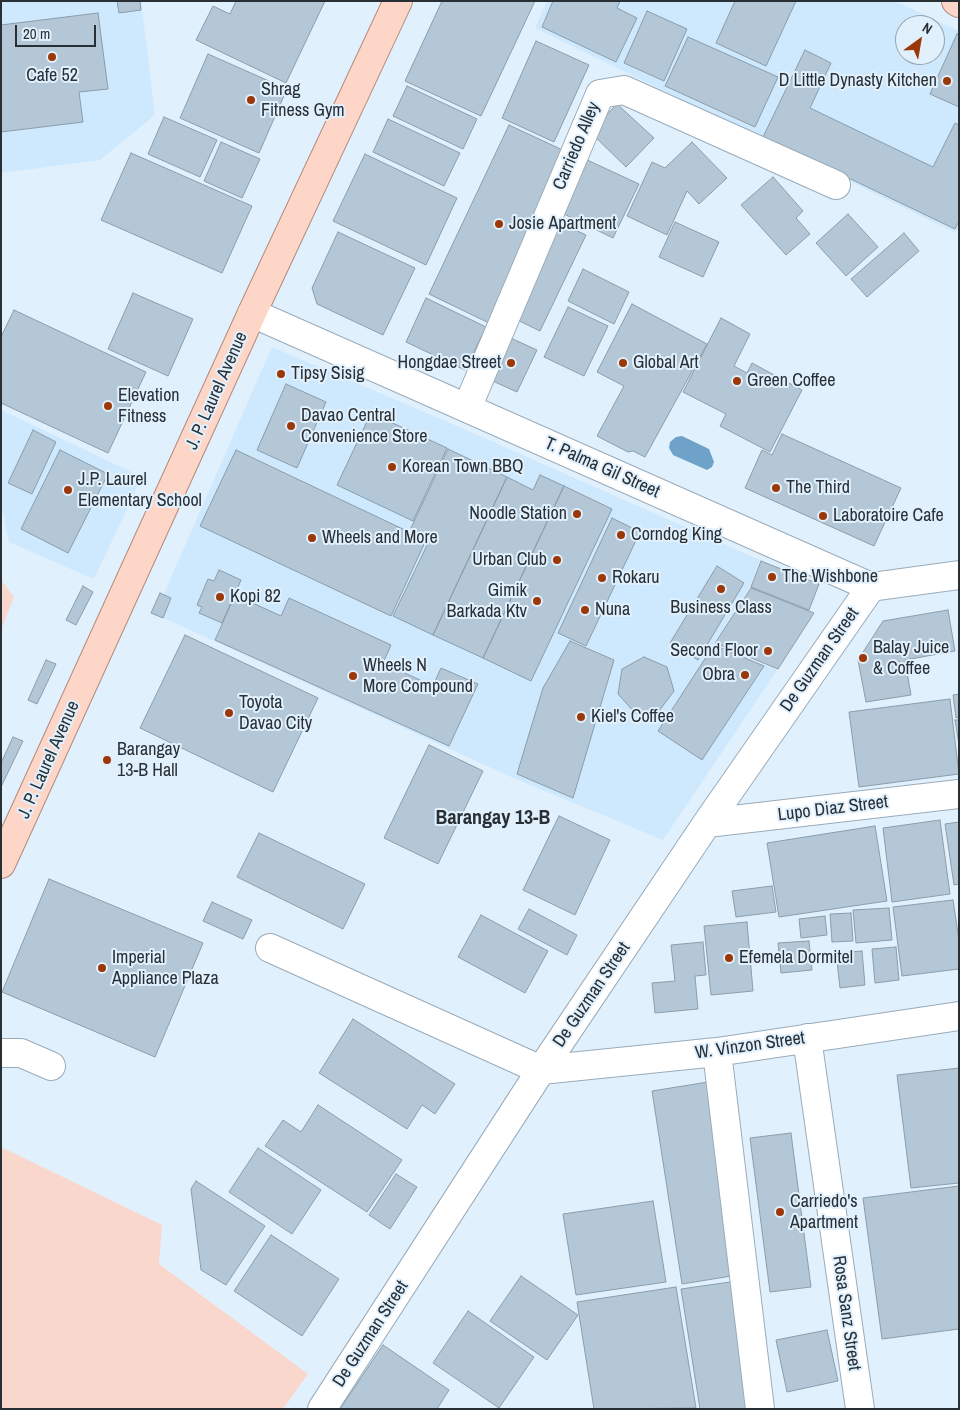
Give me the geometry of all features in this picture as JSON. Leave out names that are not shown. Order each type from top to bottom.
[{"type":"main road","name":"J. P. Laurel Avenue","points":[[4,849],[398,1]]},
{"type":"street","name":"Carriedo Alley","points":[[467,408],[600,94],[624,90],[836,185]]},
{"type":"street","name":"T. Palma Gil Street","points":[[252,313],[872,587]]},
{"type":"street","points":[[872,587],[959,575]]},
{"type":"street","name":"De Guzman Street","points":[[322,1409],[541,1070],[707,823],[872,587]]},
{"type":"street","name":"Lupo Diaz Street","points":[[707,823],[959,794]]},
{"type":"street","points":[[270,948],[541,1070]]},
{"type":"street","name":"W. Vinzon Street","points":[[541,1070],[717,1052],[959,1016]]},
{"type":"street","name":"Rosa Sanz Street","points":[[807,1038],[860,1409]]},
{"type":"street","points":[[717,1052],[760,1409]]},
{"type":"street","points":[[1,1053],[21,1053],[51,1066]]},
{"type":"shaded area","points":[[1,1],[141,1],[155,115],[100,160],[1,173]]},
{"type":"shaded area","points":[[547,1],[895,1],[925,15],[895,15],[895,65],[945,65],[945,24],[959,31],[959,226],[956,233],[535,28]]},
{"type":"shaded area","points":[[272,347],[457,426],[760,560],[750,587],[713,644],[777,670],[663,840],[511,777],[155,614]]},
{"type":"shaded area","name":"J.P. Laurel Elementary School","points":[[1,410],[142,477],[94,579],[9,542],[1,503]]},
{"type":"shaded area","points":[[1,580],[14,597],[1,630]]},
{"type":"shaded area","points":[[1,1147],[162,1225],[159,1264],[308,1374],[283,1409],[1,1409]]},
{"type":"water","points":[[682,436],[709,449],[714,462],[712,467],[707,470],[673,455],[669,448],[670,442],[676,437]]},
{"type":"building","points":[[117,1],[140,1],[141,10],[119,13]]},
{"type":"building","points":[[236,1],[325,1],[286,83],[196,40],[213,6],[230,14]]},
{"type":"building","points":[[442,1],[535,1],[481,116],[405,81]]},
{"type":"building","points":[[553,1],[620,1],[617,8],[637,18],[616,62],[542,27]]},
{"type":"building","points":[[735,1],[796,1],[766,66],[716,43]]},
{"type":"building","points":[[647,11],[687,29],[664,81],[624,63]]},
{"type":"building","name":"Cafe 52","points":[[98,13],[108,89],[79,92],[83,122],[1,132],[1,25]]},
{"type":"building","points":[[957,34],[959,35],[959,107],[930,94],[943,65],[945,65],[945,61]]},
{"type":"building","points":[[688,37],[778,77],[755,127],[665,86]]},
{"type":"building","points":[[536,41],[589,65],[554,142],[502,118]]},
{"type":"building","points":[[805,50],[831,63],[810,108],[933,167],[955,123],[959,125],[959,221],[955,229],[763,137]]},
{"type":"building","points":[[208,54],[287,89],[259,153],[180,118]]},
{"type":"building","points":[[407,86],[477,119],[463,149],[393,116]]},
{"type":"building","points":[[617,104],[654,138],[626,167],[590,132]]},
{"type":"building","points":[[164,117],[217,140],[200,177],[148,154]]},
{"type":"building","points":[[388,119],[460,153],[444,186],[373,152]]},
{"type":"building","name":"Josie Apartment","points":[[509,125],[569,153],[489,323],[429,294]]},
{"type":"building","points":[[221,142],[260,159],[242,198],[204,181]]},
{"type":"building","points":[[692,142],[727,178],[699,204],[687,191],[667,235],[627,216],[652,162],[665,168]]},
{"type":"building","points":[[131,153],[252,206],[222,273],[101,220]]},
{"type":"building","points":[[365,154],[457,198],[426,265],[333,221]]},
{"type":"building","points":[[585,159],[639,184],[613,238],[560,212]]},
{"type":"building","points":[[773,177],[803,211],[796,218],[810,234],[786,255],[741,205]]},
{"type":"building","points":[[848,214],[878,247],[846,276],[816,243]]},
{"type":"building","points":[[556,221],[586,235],[540,331],[511,317]]},
{"type":"building","points":[[675,222],[719,242],[703,277],[659,257]]},
{"type":"building","points":[[338,232],[415,268],[383,335],[317,304],[312,288]]},
{"type":"building","points":[[904,233],[919,251],[867,297],[851,279]]},
{"type":"building","points":[[583,269],[629,292],[614,324],[568,301]]},
{"type":"building","points":[[133,293],[193,319],[168,376],[108,349]]},
{"type":"building","points":[[426,298],[486,327],[465,370],[406,342]]},
{"type":"building","points":[[632,304],[707,344],[645,457],[633,451],[628,452],[597,436],[624,386],[597,372]]},
{"type":"building","points":[[568,307],[608,326],[584,376],[544,357]]},
{"type":"building","points":[[14,310],[146,372],[108,453],[1,403],[1,337]]},
{"type":"building","name":"Green Coffee","points":[[721,318],[750,334],[734,366],[747,373],[752,363],[802,390],[770,452],[720,426],[726,414],[683,392]]},
{"type":"building","name":"Hongdae Street","points":[[504,335],[537,350],[517,392],[484,377]]},
{"type":"building","name":"Davao Central Convenience Store","points":[[286,384],[326,402],[297,468],[257,450]]},
{"type":"building","name":"Korean Town BBQ","points":[[371,413],[447,448],[413,521],[337,485]]},
{"type":"building","points":[[33,430],[56,442],[32,494],[8,483]]},
{"type":"building","points":[[782,434],[901,488],[874,546],[745,488],[762,450],[772,455]]},
{"type":"building","points":[[448,449],[507,477],[433,635],[393,616],[431,537],[411,528]]},
{"type":"building","points":[[60,450],[108,474],[68,553],[21,529]]},
{"type":"building","points":[[236,450],[426,540],[391,616],[200,526]]},
{"type":"building","points":[[540,475],[564,486],[483,658],[433,635],[507,477],[533,490]]},
{"type":"building","points":[[564,486],[612,509],[531,681],[483,658]]},
{"type":"building","points":[[612,518],[640,532],[586,646],[558,633]]},
{"type":"building","points":[[761,561],[819,584],[809,610],[751,587]]},
{"type":"building","points":[[717,566],[744,583],[698,660],[670,643]]},
{"type":"building","points":[[219,570],[241,580],[222,623],[199,613],[202,607],[197,605],[208,579],[214,581]]},
{"type":"building","points":[[83,586],[93,592],[76,625],[66,620]]},
{"type":"building","points":[[751,588],[814,613],[778,669],[715,643]]},
{"type":"building","points":[[160,593],[171,598],[163,618],[151,613]]},
{"type":"building","name":"Wheels N More Compound","points":[[235,595],[281,616],[289,598],[391,645],[383,663],[433,686],[441,668],[478,684],[449,746],[215,640]]},
{"type":"building","points":[[948,610],[955,651],[905,660],[911,695],[866,702],[858,660],[883,621]]},
{"type":"building","name":"Toyota Davao City","points":[[185,635],[318,698],[273,792],[140,728]]},
{"type":"building","points":[[570,641],[614,660],[573,798],[517,774],[543,688]]},
{"type":"building","points":[[714,645],[764,666],[702,760],[658,731]]},
{"type":"building","points":[[644,657],[667,667],[674,691],[659,711],[635,713],[618,694],[622,669]]},
{"type":"building","points":[[46,660],[56,664],[37,704],[28,700]]},
{"type":"building","points":[[959,694],[959,717],[956,718],[953,695]]},
{"type":"building","points":[[950,699],[959,774],[859,787],[849,712]]},
{"type":"building","points":[[955,720],[959,720],[959,745]]},
{"type":"building","points":[[13,737],[23,741],[1,787],[1,763]]},
{"type":"building","points":[[429,745],[483,771],[438,864],[384,838]]},
{"type":"building","points":[[559,816],[610,840],[575,915],[523,890]]},
{"type":"building","points":[[940,820],[950,894],[892,902],[883,828]]},
{"type":"building","points":[[959,822],[959,884],[954,885],[945,824]]},
{"type":"building","points":[[875,826],[887,901],[779,917],[767,843]]},
{"type":"building","points":[[259,833],[365,884],[343,929],[237,877]]},
{"type":"building","name":"Imperial Appliance Plaza","points":[[49,879],[203,943],[155,1057],[2,992]]},
{"type":"building","points":[[772,886],[776,912],[736,917],[732,891]]},
{"type":"building","points":[[953,900],[959,940],[959,969],[902,976],[893,907]]},
{"type":"building","points":[[212,902],[252,920],[243,939],[203,921]]},
{"type":"building","points":[[889,908],[892,940],[856,943],[853,910]]},
{"type":"building","points":[[529,909],[577,935],[567,955],[518,929]]},
{"type":"building","points":[[851,913],[853,941],[832,942],[830,914]]},
{"type":"building","points":[[481,915],[548,951],[525,993],[458,957]]},
{"type":"building","points":[[825,916],[827,935],[801,938],[799,919]]},
{"type":"building","name":"Efemela Dormitel","points":[[747,922],[753,991],[711,995],[704,926]]},
{"type":"building","points":[[809,941],[812,970],[781,973],[778,943]]},
{"type":"building","points":[[703,942],[706,975],[695,976],[698,1009],[655,1013],[652,983],[675,981],[671,945]]},
{"type":"building","points":[[896,947],[899,980],[875,983],[872,949]]},
{"type":"building","points":[[862,951],[865,985],[840,988],[836,953]]},
{"type":"building","points":[[353,1019],[455,1084],[435,1114],[422,1105],[407,1129],[319,1073]]},
{"type":"building","points":[[959,1068],[959,1183],[911,1188],[897,1075]]},
{"type":"building","points":[[708,1082],[738,1275],[682,1284],[652,1091]]},
{"type":"building","points":[[318,1105],[402,1160],[367,1212],[265,1146],[283,1120],[301,1132]]},
{"type":"building","name":"Carriedo's Apartment","points":[[791,1133],[811,1287],[770,1292],[750,1138]]},
{"type":"building","points":[[258,1148],[321,1190],[292,1234],[229,1192]]},
{"type":"building","points":[[396,1174],[417,1187],[390,1229],[369,1215]]},
{"type":"building","points":[[196,1181],[265,1226],[226,1285],[201,1270],[191,1189]]},
{"type":"building","points":[[959,1186],[959,1329],[882,1339],[863,1198]]},
{"type":"building","points":[[653,1201],[666,1282],[576,1295],[563,1214]]},
{"type":"building","points":[[271,1235],[339,1279],[302,1336],[234,1291]]},
{"type":"building","points":[[521,1276],[578,1315],[547,1360],[490,1321]]},
{"type":"building","points":[[737,1281],[756,1409],[700,1409],[681,1289]]},
{"type":"building","points":[[676,1287],[696,1408],[594,1409],[577,1302]]},
{"type":"building","points":[[468,1311],[534,1357],[499,1408],[433,1363]]},
{"type":"building","points":[[827,1330],[838,1381],[787,1392],[776,1340]]},
{"type":"building","points":[[383,1345],[449,1390],[437,1409],[340,1409]]},
{"type":"place","name":"Cafe 52","points":[[52,57]]},
{"type":"place","name":"D Little Dynasty Kitchen","points":[[947,81]]},
{"type":"place","name":"Shrag Fitness Gym","points":[[251,100]]},
{"type":"place","name":"Josie Apartment","points":[[499,224]]},
{"type":"place","name":"Hongdae Street","points":[[511,363]]},
{"type":"place","name":"Global Art","points":[[623,363]]},
{"type":"place","name":"Tipsy Sisig","points":[[281,374]]},
{"type":"place","name":"Green Coffee","points":[[737,381]]},
{"type":"place","name":"Elevation Fitness","points":[[108,406]]},
{"type":"place","name":"Davao Central Convenience Store","points":[[291,426]]},
{"type":"place","name":"Korean Town BBQ","points":[[392,467]]},
{"type":"place","name":"The Third","points":[[776,488]]},
{"type":"place","name":"J.P. Laurel Elementary School","points":[[68,490]]},
{"type":"place","name":"Noodle Station","points":[[577,514]]},
{"type":"place","name":"Laboratoire Cafe","points":[[823,516]]},
{"type":"place","name":"Corndog King","points":[[621,535]]},
{"type":"place","name":"Wheels and More","points":[[312,538]]},
{"type":"place","name":"Urban Club","points":[[557,560]]},
{"type":"place","name":"The Wishbone","points":[[772,577]]},
{"type":"place","name":"Rokaru","points":[[602,578]]},
{"type":"place","name":"Business Class","points":[[721,589]]},
{"type":"place","name":"Kopi 82","points":[[220,597]]},
{"type":"place","name":"Gimik Barkada Ktv","points":[[537,601]]},
{"type":"place","name":"Nuna","points":[[585,610]]},
{"type":"place","name":"Second Floor","points":[[768,651]]},
{"type":"place","name":"Balay Juice & Coffee","points":[[863,658]]},
{"type":"place","name":"Obra","points":[[745,675]]},
{"type":"place","name":"Wheels N More Compound","points":[[353,676]]},
{"type":"place","name":"Toyota Davao City","points":[[229,713]]},
{"type":"place","name":"Kiel's Coffee","points":[[581,717]]},
{"type":"place","name":"Barangay 13-B Hall","points":[[107,760]]},
{"type":"place","name":"Efemela Dormitel","points":[[729,958]]},
{"type":"place","name":"Imperial Appliance Plaza","points":[[102,968]]},
{"type":"place","name":"Carriedo's Apartment","points":[[780,1212]]},
{"type":"district","name":"Barangay 13-B","points":[[493,819]]}]
